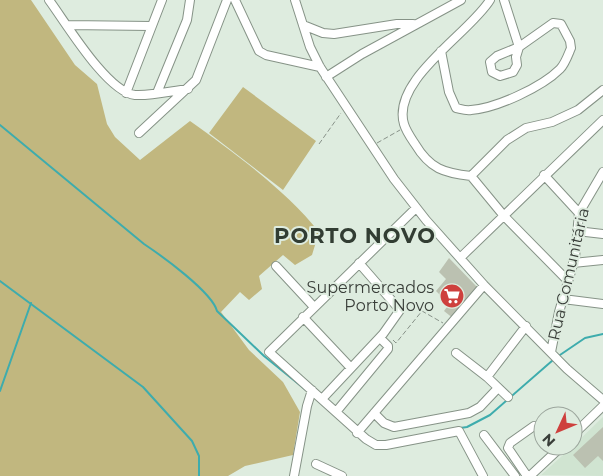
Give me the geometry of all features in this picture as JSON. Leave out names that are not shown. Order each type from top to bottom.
[{"type":"street","points":[[49,0],[102,73],[115,87],[134,95],[188,89]]},
{"type":"street","points":[[126,93],[162,0]]},
{"type":"street","points":[[157,93],[187,20],[190,0]]},
{"type":"street","points":[[139,133],[188,89],[200,71],[227,0]]},
{"type":"street","points":[[236,0],[260,50],[266,54],[320,67]]},
{"type":"street","points":[[295,0],[302,25],[320,67],[416,208],[484,285],[551,352],[603,400]]},
{"type":"street","points":[[326,77],[413,24],[460,0]]},
{"type":"street","points":[[490,0],[477,17],[421,72],[409,93],[403,116],[405,127],[420,152],[432,165],[449,174],[471,176],[504,216],[568,281]]},
{"type":"street","points":[[441,51],[449,92],[456,108],[469,111],[510,99],[548,78],[561,68],[571,48],[566,31],[561,24],[553,23],[519,47],[504,0]]},
{"type":"street","points":[[302,25],[323,33],[334,34],[397,24],[413,24]]},
{"type":"street","points":[[67,25],[151,26]]},
{"type":"street","points":[[471,176],[507,140],[526,128],[552,122],[578,110],[603,90]]},
{"type":"street","points":[[460,258],[603,120]]},
{"type":"street","name":"Rua Comunitária","points":[[551,352],[573,262],[579,213],[603,172]]},
{"type":"street","points":[[544,175],[579,213]]},
{"type":"street","points":[[416,208],[269,352],[272,357],[322,398],[357,433],[376,445],[386,445],[459,431],[482,475]]},
{"type":"street","points":[[577,231],[603,234]]},
{"type":"street","points":[[573,262],[603,260]]},
{"type":"street","points":[[322,398],[382,336],[399,313],[400,307],[360,263]]},
{"type":"street","points":[[276,266],[314,307]]},
{"type":"street","points":[[357,433],[450,327],[484,285]]},
{"type":"street","points":[[563,299],[603,304]]},
{"type":"street","points":[[303,317],[351,368]]},
{"type":"street","points":[[487,377],[526,326]]},
{"type":"street","points":[[336,412],[388,349],[382,336]]},
{"type":"street","points":[[456,353],[508,396]]},
{"type":"street","points":[[374,413],[384,423],[394,427],[469,413],[480,407],[498,388]]},
{"type":"street","points":[[294,476],[306,406],[312,390]]},
{"type":"street","points":[[583,425],[603,406]]},
{"type":"street","points":[[533,427],[510,444],[508,448],[531,475],[551,456]]},
{"type":"street","points":[[484,435],[515,476]]},
{"type":"street","points":[[316,464],[342,476]]},
{"type":"path","points":[[319,144],[346,106]]},
{"type":"path","points":[[372,146],[405,127]]},
{"type":"path","points":[[382,336],[396,343],[422,311],[450,327]]},
{"type":"shaded area","points":[[0,0],[31,0],[75,65],[97,84],[107,124],[115,137],[140,160],[190,121],[241,158],[275,187],[319,232],[312,255],[295,265],[283,255],[259,276],[262,289],[249,300],[240,292],[221,312],[249,350],[283,382],[300,412],[293,455],[245,466],[228,476],[0,476]]},
{"type":"shaded area","points":[[243,87],[316,141],[283,190],[209,133]]},
{"type":"shaded area","points":[[603,417],[603,476],[541,475],[562,456],[583,456],[583,436]]},
{"type":"building","points":[[449,258],[478,288],[454,319],[444,311],[452,300],[447,296],[444,299],[436,291],[446,279],[439,272]]},
{"type":"building","points":[[603,427],[603,461],[598,456],[585,468],[574,456],[583,456],[583,446]]},
{"type":"waterway","points":[[0,125],[144,244],[185,275],[206,294],[217,311],[264,356],[306,390]]},
{"type":"waterway","points":[[0,281],[143,387],[192,441],[199,456],[199,476]]},
{"type":"waterway","points":[[0,391],[31,303]]},
{"type":"waterway","points":[[557,357],[585,338],[603,334]]},
{"type":"waterway","points":[[447,430],[467,427],[490,415],[553,360]]},
{"type":"place","name":"Supermercados Porto Novo","points":[[452,296]]},
{"type":"district","name":"PORTO NOVO","points":[[355,236]]}]
